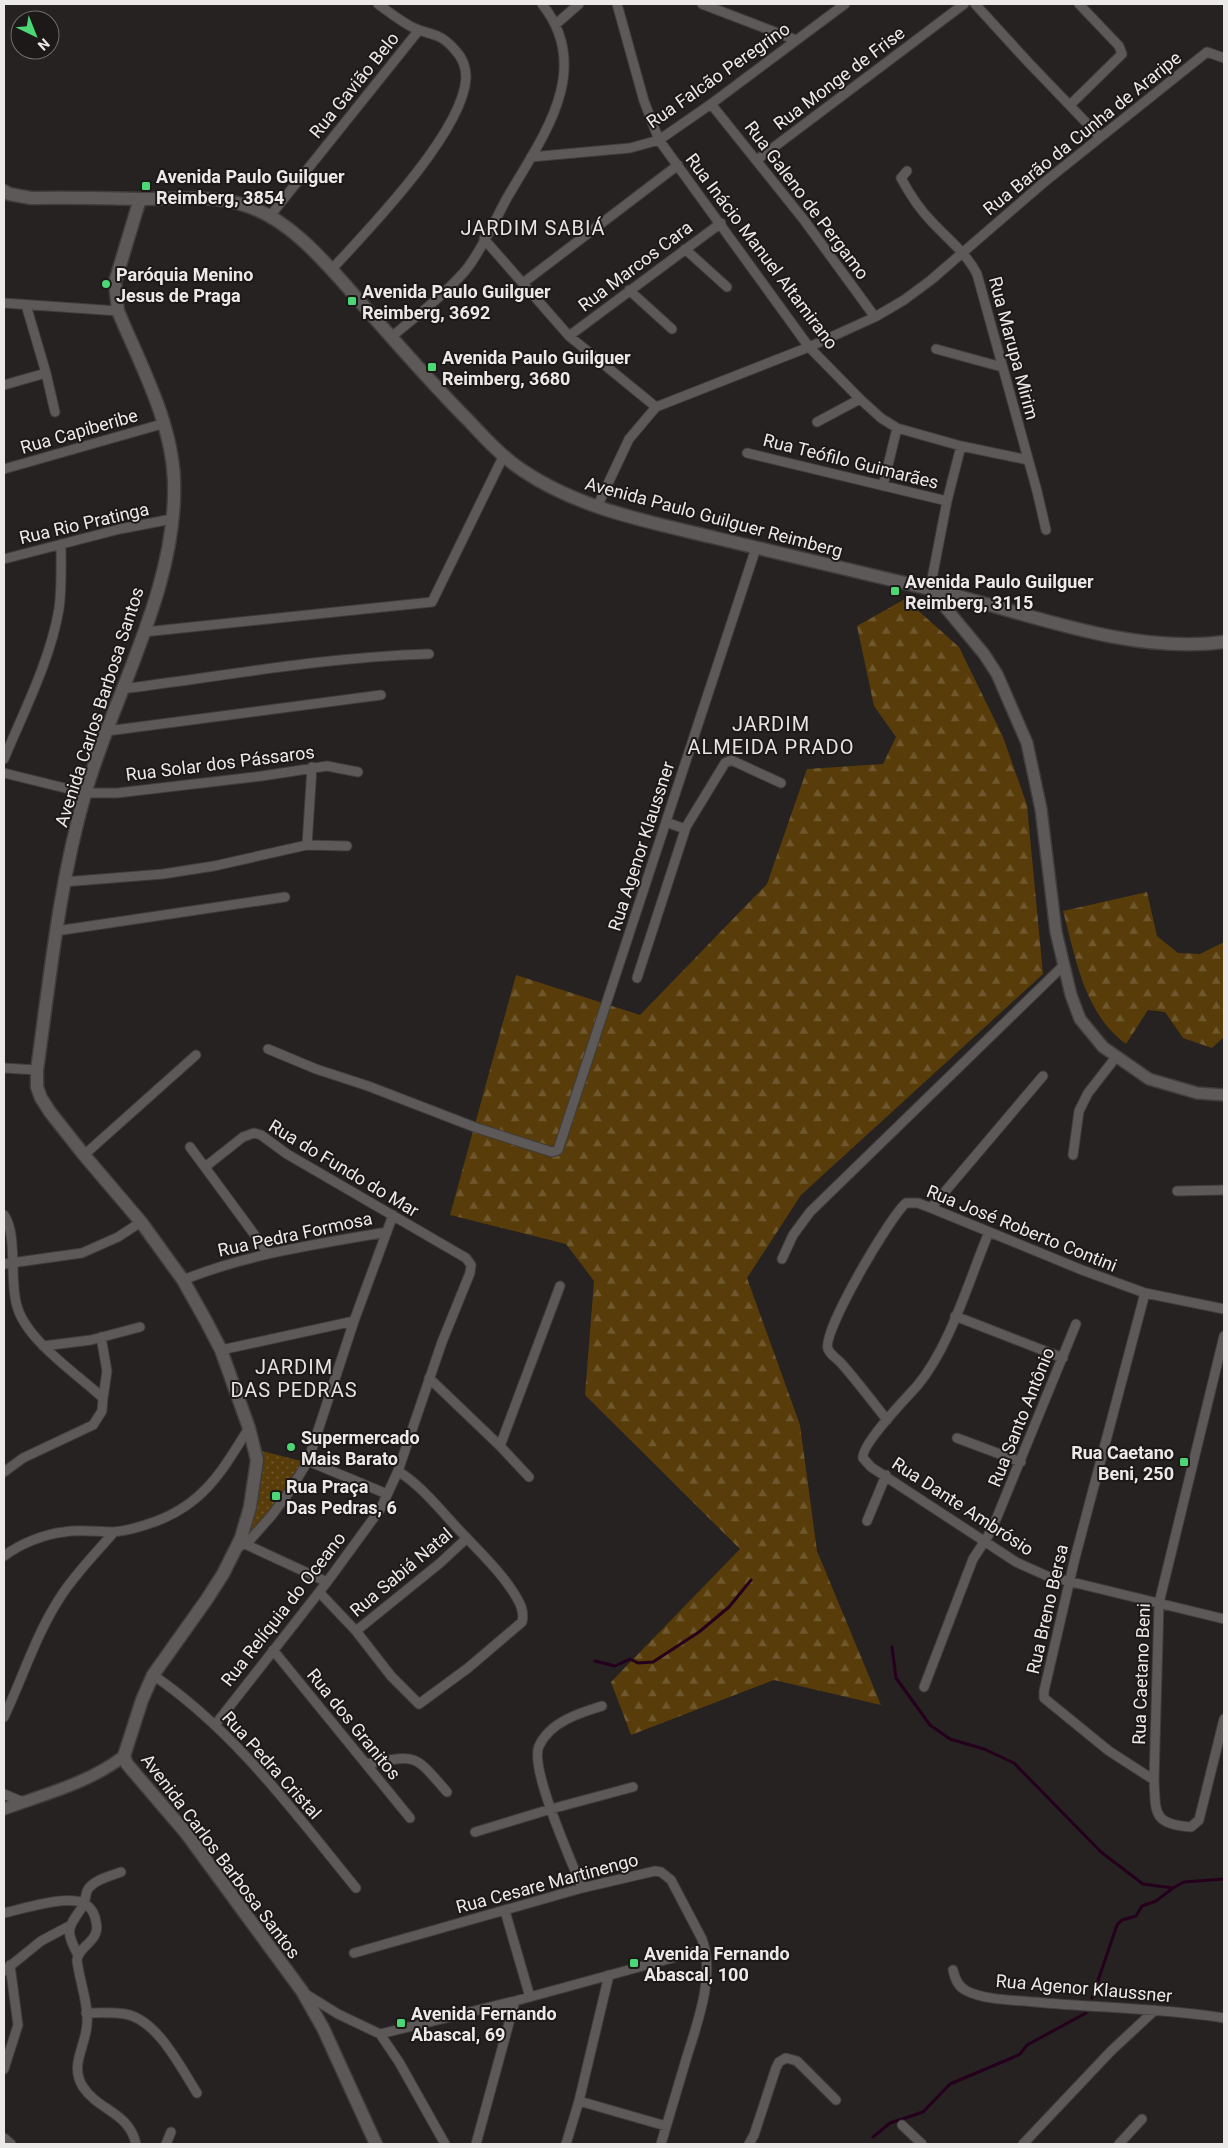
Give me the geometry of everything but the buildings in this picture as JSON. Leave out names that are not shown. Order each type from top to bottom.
[{"type":"main road","name":"Avenida Paulo Guilguer Reimberg","points":[[4,191],[9,194],[31,198],[211,200],[243,204],[270,216],[302,240],[332,269],[446,398],[504,456],[518,468],[550,487],[597,507],[756,548],[930,589],[1091,632],[1140,641],[1180,644],[1224,642]]},
{"type":"main road","name":"Avenida Carlos Barbosa Santos","points":[[140,199],[115,282],[118,312],[157,403],[172,452],[174,480],[172,519],[165,558],[144,632],[85,793],[63,882],[37,1070],[37,1087],[41,1098],[84,1155],[141,1222],[183,1280],[221,1350],[249,1428],[257,1460],[254,1488],[240,1546],[207,1599],[154,1676],[142,1700],[126,1760],[186,1833],[302,1992],[315,2005],[376,2144]]},
{"type":"street","points":[[378,4],[403,22],[419,30]]},
{"type":"street","points":[[391,337],[452,286],[467,268],[531,157],[561,98],[565,79],[562,42],[556,24],[542,4]]},
{"type":"street","points":[[556,24],[579,4]]},
{"type":"street","name":"Rua Inácio Manuel Altamirano","points":[[617,4],[644,101],[659,140],[721,222],[809,347],[860,400],[897,428],[961,446],[1028,460]]},
{"type":"street","points":[[702,4],[796,40]]},
{"type":"street","name":"Rua Falcão Peregrino","points":[[531,157],[630,148],[659,140],[711,104],[845,4]]},
{"type":"street","name":"Rua Monge de Frise","points":[[757,160],[964,4]]},
{"type":"street","points":[[976,4],[1100,137]]},
{"type":"street","points":[[1070,105],[1122,54],[1119,46],[1079,4]]},
{"type":"street","name":"Rua Gavião Belo","points":[[270,216],[419,30],[436,34],[442,38],[456,50],[462,60],[466,77],[458,106],[429,155],[385,210],[332,269]]},
{"type":"street","name":"Rua Barão da Cunha de Araripe","points":[[656,407],[809,347],[875,317],[932,280],[1042,184],[1207,52],[1224,58]]},
{"type":"street","name":"Rua Galeno de Pergamo","points":[[711,104],[804,220],[875,317]]},
{"type":"street","points":[[523,282],[678,165]]},
{"type":"street","name":"Rua Marupa Mirim","points":[[907,171],[901,178],[914,199],[977,274],[1046,530]]},
{"type":"street","name":"Rua Marcos Cara","points":[[569,336],[721,222]]},
{"type":"street","points":[[484,239],[569,336],[656,407],[629,439],[597,507]]},
{"type":"street","points":[[685,249],[727,287]]},
{"type":"street","points":[[629,290],[672,329]]},
{"type":"street","points":[[4,303],[118,312]]},
{"type":"street","points":[[26,305],[55,412]]},
{"type":"street","points":[[936,349],[1002,367]]},
{"type":"street","points":[[4,385],[46,374]]},
{"type":"street","points":[[817,422],[860,400]]},
{"type":"street","name":"Rua Capiberibe","points":[[4,469],[162,424]]},
{"type":"street","points":[[883,486],[897,428]]},
{"type":"street","points":[[961,446],[947,501],[930,589],[984,654],[997,674],[1027,743],[1041,809],[1051,900],[1063,966],[1080,1019],[1102,1047],[1149,1079],[1197,1093],[1224,1095]]},
{"type":"street","name":"Rua Teófilo Guimarães","points":[[747,453],[947,501]]},
{"type":"street","points":[[144,632],[432,602],[504,456]]},
{"type":"street","name":"Rua Rio Pratinga","points":[[4,559],[172,519]]},
{"type":"street","points":[[4,759],[44,663],[53,636],[59,607],[61,544]]},
{"type":"street","name":"Rua Agenor Klaussner","points":[[268,1049],[316,1069],[368,1086],[477,1128],[555,1152],[560,1147],[756,548]]},
{"type":"street","points":[[122,689],[334,660],[429,654]]},
{"type":"street","points":[[107,731],[381,695]]},
{"type":"street","points":[[637,978],[685,829],[725,762],[731,760],[781,782]]},
{"type":"street","name":"Rua Solar dos Pássaros","points":[[4,773],[85,793],[117,793],[262,776],[312,767],[327,766],[358,772]]},
{"type":"street","points":[[307,845],[312,767]]},
{"type":"street","points":[[666,822],[685,829]]},
{"type":"street","points":[[63,882],[163,874],[214,866],[307,845],[348,846]]},
{"type":"street","points":[[56,931],[285,897]]},
{"type":"street","points":[[782,1259],[793,1235],[810,1212],[1063,966]]},
{"type":"street","points":[[84,1155],[196,1055]]},
{"type":"street","points":[[1073,1155],[1079,1111],[1088,1093],[1116,1057]]},
{"type":"street","points":[[4,1068],[37,1070]]},
{"type":"street","points":[[932,1208],[1043,1076]]},
{"type":"street","name":"Rua do Fundo do Mar","points":[[205,1167],[243,1137],[257,1133],[287,1154],[469,1261]]},
{"type":"street","points":[[190,1148],[268,1252]]},
{"type":"street","points":[[1177,1191],[1224,1190]]},
{"type":"street","name":"Rua José Roberto Contini","points":[[887,1420],[828,1350],[829,1339],[834,1322],[858,1277],[902,1207],[910,1202],[932,1208],[1082,1270],[1145,1293]]},
{"type":"street","points":[[4,1215],[11,1229],[8,1263],[16,1306],[30,1333],[103,1398]]},
{"type":"street","points":[[326,1582],[240,1546],[278,1507],[308,1461],[354,1321],[393,1215]]},
{"type":"street","points":[[8,1263],[82,1254],[141,1222]]},
{"type":"street","name":"Rua Pedra Formosa","points":[[183,1280],[218,1266],[268,1252],[387,1232]]},
{"type":"street","points":[[887,1420],[926,1375],[939,1352],[989,1232]]},
{"type":"street","name":"Rua Relíquia do Oceano","points":[[215,1725],[374,1519],[388,1494],[429,1378],[470,1273],[469,1261]]},
{"type":"street","points":[[500,1446],[560,1286]]},
{"type":"street","points":[[1145,1293],[1224,1309]]},
{"type":"street","name":"Rua Breno Bersa","points":[[1145,1293],[1109,1425],[1044,1691],[1044,1698],[1109,1750],[1154,1780]]},
{"type":"street","points":[[955,1316],[1063,1358]]},
{"type":"street","points":[[221,1350],[354,1321]]},
{"type":"street","name":"Rua Santo Antônio","points":[[924,1687],[973,1559],[997,1517],[1076,1324]]},
{"type":"street","points":[[44,1346],[101,1338],[140,1327]]},
{"type":"street","name":"Rua Caetano Beni","points":[[1154,1780],[1159,1603],[1224,1336]]},
{"type":"street","points":[[4,1472],[22,1458],[93,1426],[102,1411],[107,1371],[101,1338]]},
{"type":"street","points":[[429,1378],[500,1446],[529,1477]]},
{"type":"street","name":"Rua Dante Ambrósio","points":[[887,1420],[865,1449],[863,1457],[872,1466],[1027,1568],[1070,1582],[1224,1618]]},
{"type":"street","points":[[4,1556],[25,1544],[63,1532],[114,1532],[129,1530],[166,1517],[192,1502],[220,1474],[249,1428]]},
{"type":"street","points":[[957,1438],[1021,1462]]},
{"type":"street","points":[[308,1461],[388,1494]]},
{"type":"street","points":[[319,1592],[356,1631],[391,1676],[419,1704],[483,1656],[518,1626],[523,1617],[517,1597],[467,1538],[415,1483],[398,1470]]},
{"type":"street","points":[[867,1520],[886,1475]]},
{"type":"street","points":[[4,1717],[32,1651],[61,1596],[78,1573],[114,1532]]},
{"type":"street","name":"Rua Sabiá Natal","points":[[356,1631],[440,1563],[467,1538]]},
{"type":"street","name":"Rua dos Granitos","points":[[274,1650],[410,1818]]},
{"type":"street","name":"Rua Pedra Cristal","points":[[154,1676],[183,1696],[215,1725],[252,1764],[356,1888]]},
{"type":"street","points":[[582,1888],[551,1809],[537,1759],[538,1748],[543,1739],[571,1716],[602,1706]]},
{"type":"street","points":[[1154,1780],[1156,1808],[1160,1818],[1182,1826],[1191,1827],[1195,1824],[1202,1812],[1224,1719]]},
{"type":"street","points":[[366,1764],[401,1758],[419,1761],[447,1792]]},
{"type":"street","points":[[4,1809],[81,1782],[126,1760]]},
{"type":"street","points":[[475,1832],[551,1809],[633,1788]]},
{"type":"street","points":[[4,1794],[23,1802]]},
{"type":"street","name":"Rua Cesare Martinengo","points":[[354,1953],[582,1888],[655,1871],[661,1872],[671,1880],[706,1949]]},
{"type":"street","points":[[121,1872],[96,1882],[87,1890],[85,1903],[71,1924],[68,1936],[78,1955],[78,1970],[88,2024],[78,2056],[79,2078],[84,2088],[94,2098],[127,2124],[134,2133],[136,2144]]},
{"type":"street","points":[[4,1913],[64,1901],[85,1903],[93,1910],[97,1927],[94,1939],[78,1955]]},
{"type":"street","points":[[505,1911],[530,1997]]},
{"type":"street","points":[[4,2069],[18,2025],[7,1968],[41,1941],[71,1924]]},
{"type":"street","points":[[380,2034],[515,2001],[706,1949],[704,1988],[697,2022],[661,2144]]},
{"type":"street","name":"Rua Agenor Klaussner","points":[[953,1970],[962,1989],[978,1994],[1044,2003],[1155,2010],[1224,2018]]},
{"type":"street","points":[[566,2144],[579,2102],[609,1975]]},
{"type":"street","points":[[476,2144],[515,2001]]},
{"type":"street","points":[[315,2005],[380,2034],[399,2062],[444,2144]]},
{"type":"street","points":[[1023,2144],[1077,2086],[1155,2010]]},
{"type":"street","points":[[86,2013],[124,2014],[145,2024],[162,2038],[197,2093]]},
{"type":"street","points":[[748,2144],[760,2119],[776,2068],[786,2058],[797,2061],[836,2100]]},
{"type":"street","points":[[579,2102],[666,2126]]},
{"type":"street","points":[[1119,2144],[1142,2119]]},
{"type":"street","points":[[902,2125],[922,2144]]},
{"type":"street","points":[[166,2144],[171,2132]]},
{"type":"street","points":[[4,2138],[12,2144]]},
{"type":"green space","points":[[905,599],[959,647],[1003,737],[1027,805],[1043,974],[801,1195],[747,1278],[800,1425],[817,1551],[881,1705],[774,1680],[631,1735],[611,1682],[740,1549],[585,1395],[594,1281],[566,1244],[450,1215],[516,975],[640,1015],[767,884],[807,769],[883,764],[896,737],[874,706],[857,626]]},
{"type":"green space","points":[[1147,892],[1157,936],[1178,953],[1200,954],[1224,942],[1224,1037],[1212,1048],[1183,1038],[1165,1012],[1148,1010],[1126,1044],[1100,1017],[1091,1001],[1078,966],[1063,911]]},
{"type":"green space","points":[[262,1451],[305,1462],[288,1491],[248,1539],[246,1530]]},
{"type":"waterway","points":[[595,1661],[615,1666],[630,1659],[638,1663],[653,1662],[699,1632],[729,1607],[751,1580]]},
{"type":"waterway","points":[[892,1647],[896,1678],[930,1725],[950,1739],[984,1749],[1014,1763],[1101,1852],[1143,1884],[1173,1888],[1184,1882],[1224,1879]]},
{"type":"waterway","points":[[1092,1998],[1117,1925],[1122,1920],[1136,1916],[1142,1906],[1156,1901],[1173,1888]]},
{"type":"waterway","points":[[873,2137],[890,2123],[923,2112],[950,2084],[1020,2054],[1027,2045],[1086,2013]]},
{"type":"place","name":"Avenida Paulo Guilguer Reimberg, 3854","points":[[146,186]]},
{"type":"place","name":"Paróquia Menino Jesus de Praga","points":[[106,284]]},
{"type":"place","name":"Avenida Paulo Guilguer Reimberg, 3692","points":[[352,301]]},
{"type":"place","name":"Avenida Paulo Guilguer Reimberg, 3680","points":[[432,367]]},
{"type":"place","name":"Avenida Paulo Guilguer Reimberg, 3115","points":[[895,591]]},
{"type":"place","name":"Supermercado Mais Barato","points":[[291,1447]]},
{"type":"place","name":"Rua Caetano Beni, 250","points":[[1184,1462]]},
{"type":"place","name":"Rua Praça Das Pedras, 6","points":[[276,1496]]},
{"type":"place","name":"Avenida Fernando Abascal, 100","points":[[634,1963]]},
{"type":"place","name":"Avenida Fernando Abascal, 69","points":[[401,2023]]},
{"type":"district","name":"JARDIM SABIÁ","points":[[533,228]]},
{"type":"district","name":"JARDIM ALMEIDA PRADO","points":[[771,736]]},
{"type":"district","name":"JARDIM DAS PEDRAS","points":[[294,1378]]}]
